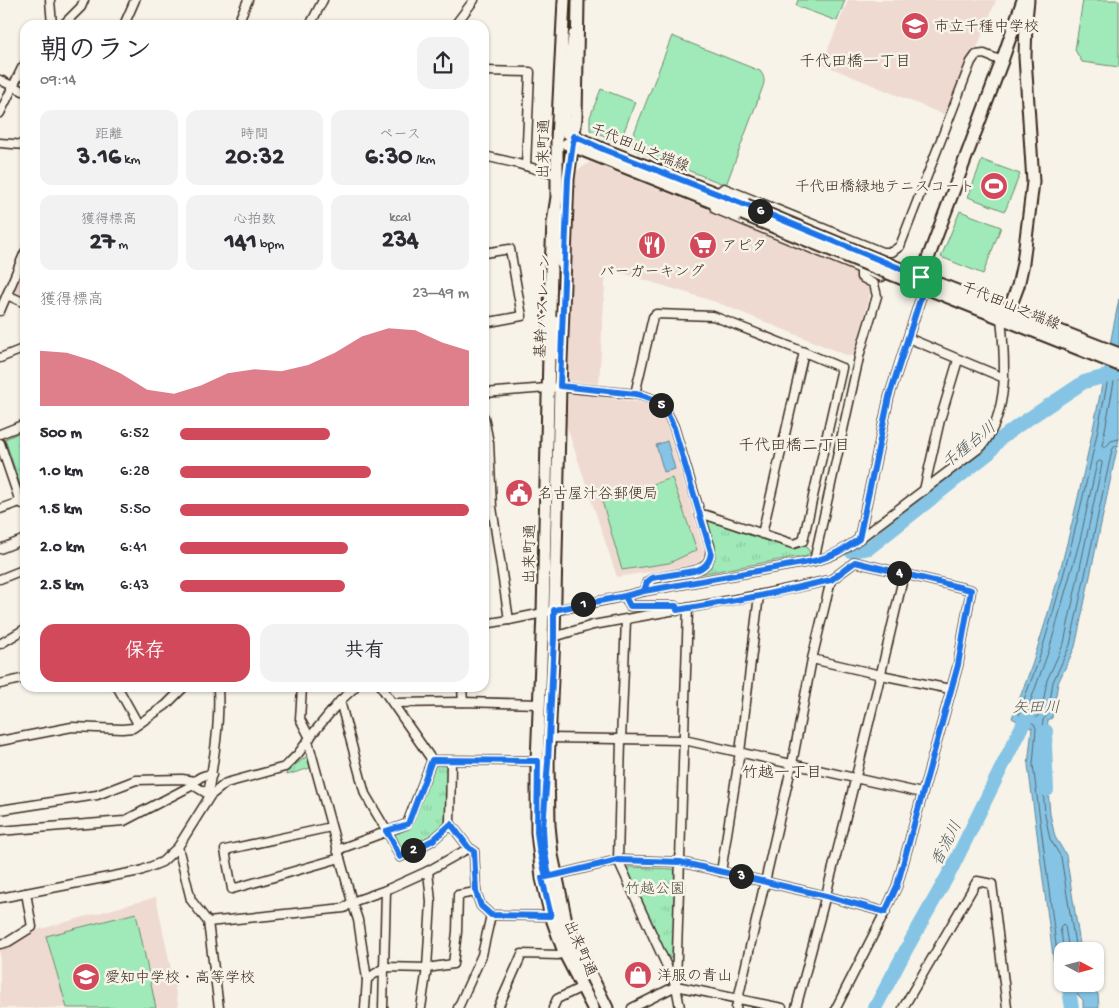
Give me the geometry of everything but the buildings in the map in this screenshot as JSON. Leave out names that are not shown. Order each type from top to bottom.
[{"type":"main road","name":"出来町通","points":[[548,877],[539,848],[537,832],[543,761],[540,704],[548,612],[553,387],[562,177],[566,138],[564,0]]},
{"type":"main road","name":"出来町通","points":[[543,761],[549,738],[554,638],[548,612],[548,417],[553,387],[551,269],[557,197],[562,177],[566,138],[576,118],[578,0]]},
{"type":"main road","points":[[1023,0],[1021,24],[1025,57],[1032,182],[1023,263],[1013,317],[1119,354]]},
{"type":"main road","points":[[915,279],[1002,61],[1021,24],[1028,0]]},
{"type":"main road","name":"千代田山之端線","points":[[566,138],[605,150],[715,198],[1013,317],[1119,365]]},
{"type":"main road","points":[[543,761],[552,856],[548,877],[560,916]]},
{"type":"main road","name":"出来町通","points":[[560,916],[564,952],[594,1008]]},
{"type":"main road","name":"出来町通","points":[[560,916],[607,1008]]},
{"type":"street","points":[[50,0],[52,20]]},
{"type":"street","points":[[69,20],[82,6],[84,0]]},
{"type":"street","points":[[126,20],[135,0]]},
{"type":"street","points":[[240,20],[248,0]]},
{"type":"street","points":[[313,20],[323,0]]},
{"type":"street","points":[[459,20],[474,0]]},
{"type":"street","points":[[892,252],[882,252],[724,188],[715,198],[715,209],[882,277],[892,252],[900,246],[971,62],[976,55],[984,54],[1002,61]]},
{"type":"street","points":[[489,71],[530,72],[526,166]]},
{"type":"street","points":[[0,113],[20,72]]},
{"type":"street","points":[[0,80],[20,90]]},
{"type":"street","points":[[0,143],[20,145]]},
{"type":"street","points":[[489,157],[562,177]]},
{"type":"street","points":[[489,252],[510,249],[522,316],[489,322]]},
{"type":"street","points":[[0,311],[20,264]]},
{"type":"street","points":[[814,561],[860,353],[877,296],[874,284],[861,277],[861,269]]},
{"type":"street","points":[[859,539],[889,397],[921,297],[915,279]]},
{"type":"street","points":[[7,295],[20,302]]},
{"type":"street","points":[[636,394],[652,317],[656,314],[713,316],[842,368],[803,541],[793,544],[706,515],[700,515]]},
{"type":"street","points":[[489,623],[625,596],[645,588],[829,558],[840,552],[982,446],[989,437],[997,418],[1004,378],[1004,349],[1013,317]]},
{"type":"street","points":[[908,338],[1004,378]]},
{"type":"street","points":[[0,358],[20,350]]},
{"type":"street","points":[[762,534],[804,352]]},
{"type":"street","points":[[924,490],[940,420],[958,360]]},
{"type":"street","points":[[489,393],[553,387],[636,394],[656,400],[667,410],[711,552],[710,559],[701,569],[652,578],[645,588]]},
{"type":"street","points":[[0,434],[20,426]]},
{"type":"street","points":[[0,443],[20,496]]},
{"type":"street","points":[[0,509],[20,505]]},
{"type":"street","points":[[489,512],[509,620]]},
{"type":"street","points":[[0,549],[20,541]]},
{"type":"street","points":[[554,638],[593,625],[759,596],[831,580],[855,562],[971,590],[958,665],[897,886],[836,1008]]},
{"type":"street","points":[[0,579],[20,571]]},
{"type":"street","points":[[796,1008],[856,778],[904,574]]},
{"type":"street","points":[[736,1008],[766,882],[792,764],[812,659],[831,580]]},
{"type":"street","points":[[625,596],[630,606],[676,606],[677,610]]},
{"type":"street","points":[[722,872],[740,752],[759,596]]},
{"type":"street","points":[[680,1008],[676,986],[688,608]]},
{"type":"street","points":[[626,620],[620,740],[618,860],[676,986]]},
{"type":"street","points":[[0,644],[20,632]]},
{"type":"street","points":[[812,659],[950,689]]},
{"type":"street","points":[[0,684],[20,679]]},
{"type":"street","points":[[120,692],[138,724]]},
{"type":"street","points":[[0,741],[72,727],[133,728],[166,705],[179,692]]},
{"type":"street","points":[[0,898],[140,871],[162,862],[178,847],[209,795],[216,735],[218,692]]},
{"type":"street","points":[[302,692],[300,719],[309,740],[337,850],[358,920],[367,979],[365,1008]]},
{"type":"street","points":[[209,795],[226,783],[285,767],[350,692]]},
{"type":"street","points":[[385,692],[432,760]]},
{"type":"street","points":[[462,692],[463,702]]},
{"type":"street","points":[[340,701],[366,794],[400,857],[433,840],[451,824]]},
{"type":"street","points":[[393,703],[540,704]]},
{"type":"street","points":[[549,738],[684,740],[922,793]]},
{"type":"street","points":[[337,850],[408,824],[432,760]]},
{"type":"street","points":[[432,760],[543,761]]},
{"type":"street","points":[[452,761],[450,823],[469,848],[474,851],[476,892],[481,906],[491,915],[560,916],[594,1008]]},
{"type":"street","points":[[0,831],[124,821],[207,774],[212,775]]},
{"type":"street","points":[[0,810],[97,795],[136,780],[182,779],[194,783],[209,795]]},
{"type":"street","points":[[331,827],[225,850],[232,889],[340,858]]},
{"type":"street","points":[[178,847],[191,900],[208,922],[219,1008]]},
{"type":"street","points":[[208,922],[344,908],[352,902],[386,890],[428,871],[469,848]]},
{"type":"street","points":[[548,877],[618,860],[680,862],[826,896],[885,912]]},
{"type":"street","points":[[421,1008],[427,968],[431,902],[428,871]]},
{"type":"street","points":[[903,1008],[977,881],[992,884],[1007,1008]]},
{"type":"street","points":[[383,1008],[386,890]]},
{"type":"street","points":[[367,979],[385,968],[427,968],[453,964],[457,932],[458,895],[476,892]]},
{"type":"street","points":[[0,944],[8,942],[32,927],[26,893]]},
{"type":"street","points":[[458,1008],[482,955],[491,915]]},
{"type":"street","points":[[498,1008],[522,954],[558,955],[564,952]]},
{"type":"street","points":[[632,1008],[676,986],[782,1008]]},
{"type":"street","points":[[553,1008],[557,999],[582,987]]},
{"type":"shaded area","points":[[848,0],[996,0],[977,48],[972,50],[947,116],[822,64]]},
{"type":"shaded area","points":[[590,162],[874,276],[855,355],[848,356],[716,302],[606,268],[599,384],[568,379],[574,173]]},
{"type":"shaded area","points":[[20,278],[20,298],[13,294]]},
{"type":"shaded area","points":[[570,393],[646,403],[659,411],[665,420],[704,551],[704,555],[699,562],[694,565],[617,577],[566,424],[568,396]]},
{"type":"shaded area","name":"愛知中学校・高等学校","points":[[156,897],[179,1008],[0,1008],[0,947],[16,943],[26,933]]},
{"type":"green space","points":[[798,0],[845,0],[837,21],[796,6]]},
{"type":"green space","points":[[1083,0],[1119,0],[1119,67],[1082,62],[1075,50]]},
{"type":"green space","points":[[672,36],[760,71],[764,77],[763,86],[726,185],[635,150],[631,141]]},
{"type":"green space","points":[[601,89],[635,102],[620,142],[590,130],[590,117]]},
{"type":"green space","name":"千代田橋緑地テニスコート","points":[[982,160],[1020,174],[1005,211],[968,197]]},
{"type":"green space","points":[[960,211],[1001,227],[983,274],[941,257]]},
{"type":"green space","points":[[20,432],[20,485],[5,439]]},
{"type":"green space","points":[[672,478],[697,550],[669,563],[622,570],[602,501]]},
{"type":"green space","points":[[709,519],[793,547],[805,543],[810,553],[805,557],[700,574],[707,569],[713,557],[712,543],[705,521]]},
{"type":"green space","points":[[307,756],[310,768],[287,775],[286,772]]},
{"type":"green space","points":[[435,763],[448,763],[452,822],[432,838],[403,854],[400,853],[392,836],[394,832],[411,826]]},
{"type":"green space","name":"竹越公園","points":[[628,867],[673,869],[675,871],[673,957],[666,958],[626,871]]},
{"type":"green space","points":[[136,913],[156,1008],[67,1008],[46,936]]},
{"type":"water","name":"矢田川","points":[[1119,299],[1119,439],[1075,647],[1058,683],[1052,718],[1048,720],[1045,752],[1050,814],[1055,837],[1066,855],[1080,942],[1054,942],[1054,963],[1028,765],[1032,727],[1030,728],[1012,718],[1035,655],[1063,560],[1102,386]]},
{"type":"water","points":[[667,441],[675,469],[664,472],[656,445]]},
{"type":"water","points":[[1075,992],[1096,992],[1098,994],[1099,1008],[1083,1008],[1083,1000]]},
{"type":"waterway","name":"千種台川","points":[[851,551],[869,548],[989,453],[999,440],[1019,425],[1084,382],[1114,374]]},
{"type":"waterway","name":"香流川","points":[[875,1008],[951,870],[1028,714],[1034,709]]},
{"type":"waterway","name":"矢田川","points":[[1046,731],[1047,790]]},
{"type":"waterway","name":"矢田川","points":[[1069,992],[1072,1008]]},
{"type":"place","name":"市立千種中学校","points":[[915,26]]},
{"type":"place","name":"千代田橋緑地テニスコート","points":[[994,186]]},
{"type":"place","name":"バーガーキング","points":[[652,245]]},
{"type":"place","name":"アピタ","points":[[703,245]]},
{"type":"place","name":"名古屋汁谷郵便局","points":[[519,493]]},
{"type":"place","name":"洋服の青山","points":[[638,975]]},
{"type":"place","name":"愛知中学校・高等学校","points":[[86,977]]},
{"type":"district","name":"千代田橋一丁目","points":[[855,60]]},
{"type":"district","name":"千代田橋二丁目","points":[[794,444]]},
{"type":"district","name":"竹越一丁目","points":[[782,771]]},
{"type":"route","points":[[921,277],[574,136],[568,179],[560,386],[646,396],[656,400],[667,410],[711,552],[710,559],[701,569],[652,578],[647,582],[644,591],[625,596],[630,606],[676,606],[677,610],[759,596],[831,580],[855,562],[971,590],[958,665],[897,886],[885,912],[826,896],[680,862],[618,860],[546,877],[539,848],[537,832],[538,761],[432,760],[408,824],[386,831],[400,857],[433,840],[451,824],[469,848],[474,851],[476,892],[481,906],[491,915],[551,916],[542,878],[549,876],[543,828],[548,762],[554,610],[644,591],[829,558],[859,539],[889,397],[921,297],[921,277]]}]
